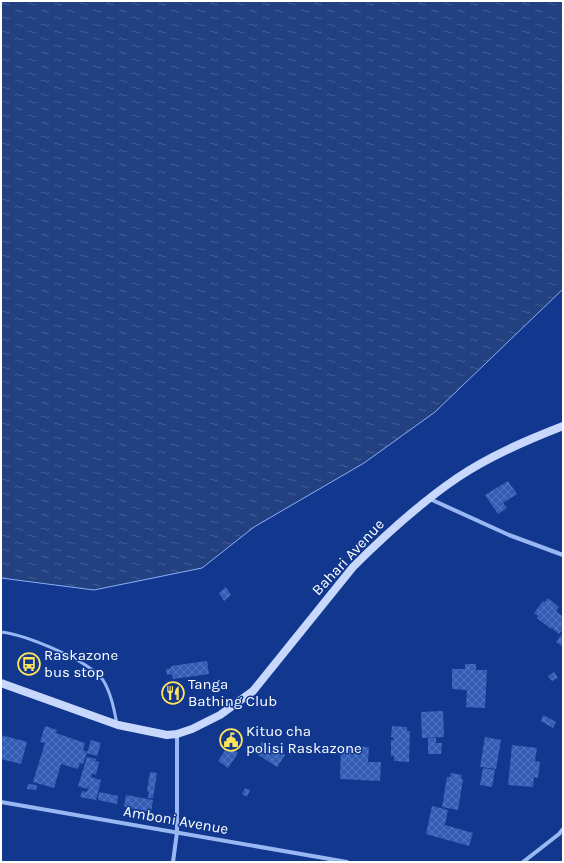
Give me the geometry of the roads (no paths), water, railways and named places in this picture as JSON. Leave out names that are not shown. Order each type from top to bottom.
[{"type":"street","name":"Bahari Avenue","points":[[177,734],[192,729],[220,715],[253,692],[353,567],[393,528],[457,478],[479,464],[541,434],[563,426]]},
{"type":"street","points":[[430,499],[509,535],[563,555]]},
{"type":"street","points":[[1,683],[118,725],[167,735],[177,734],[177,832],[173,862]]},
{"type":"street","name":"Amboni Avenue","points":[[1,802],[347,862]]},
{"type":"street","points":[[523,862],[559,834],[563,829]]},
{"type":"lane","points":[[1,632],[31,640],[67,655],[98,675],[111,698],[118,725]]},
{"type":"water","points":[[1,1],[563,1],[563,289],[435,412],[364,463],[254,527],[202,568],[94,590],[1,578]]},
{"type":"place","name":"Raskazone bus stop","points":[[29,664]]},
{"type":"place","name":"Tanga Bathing Club","points":[[173,693]]},
{"type":"place","name":"Kituo cha polisi Raskazone","points":[[231,740]]}]
